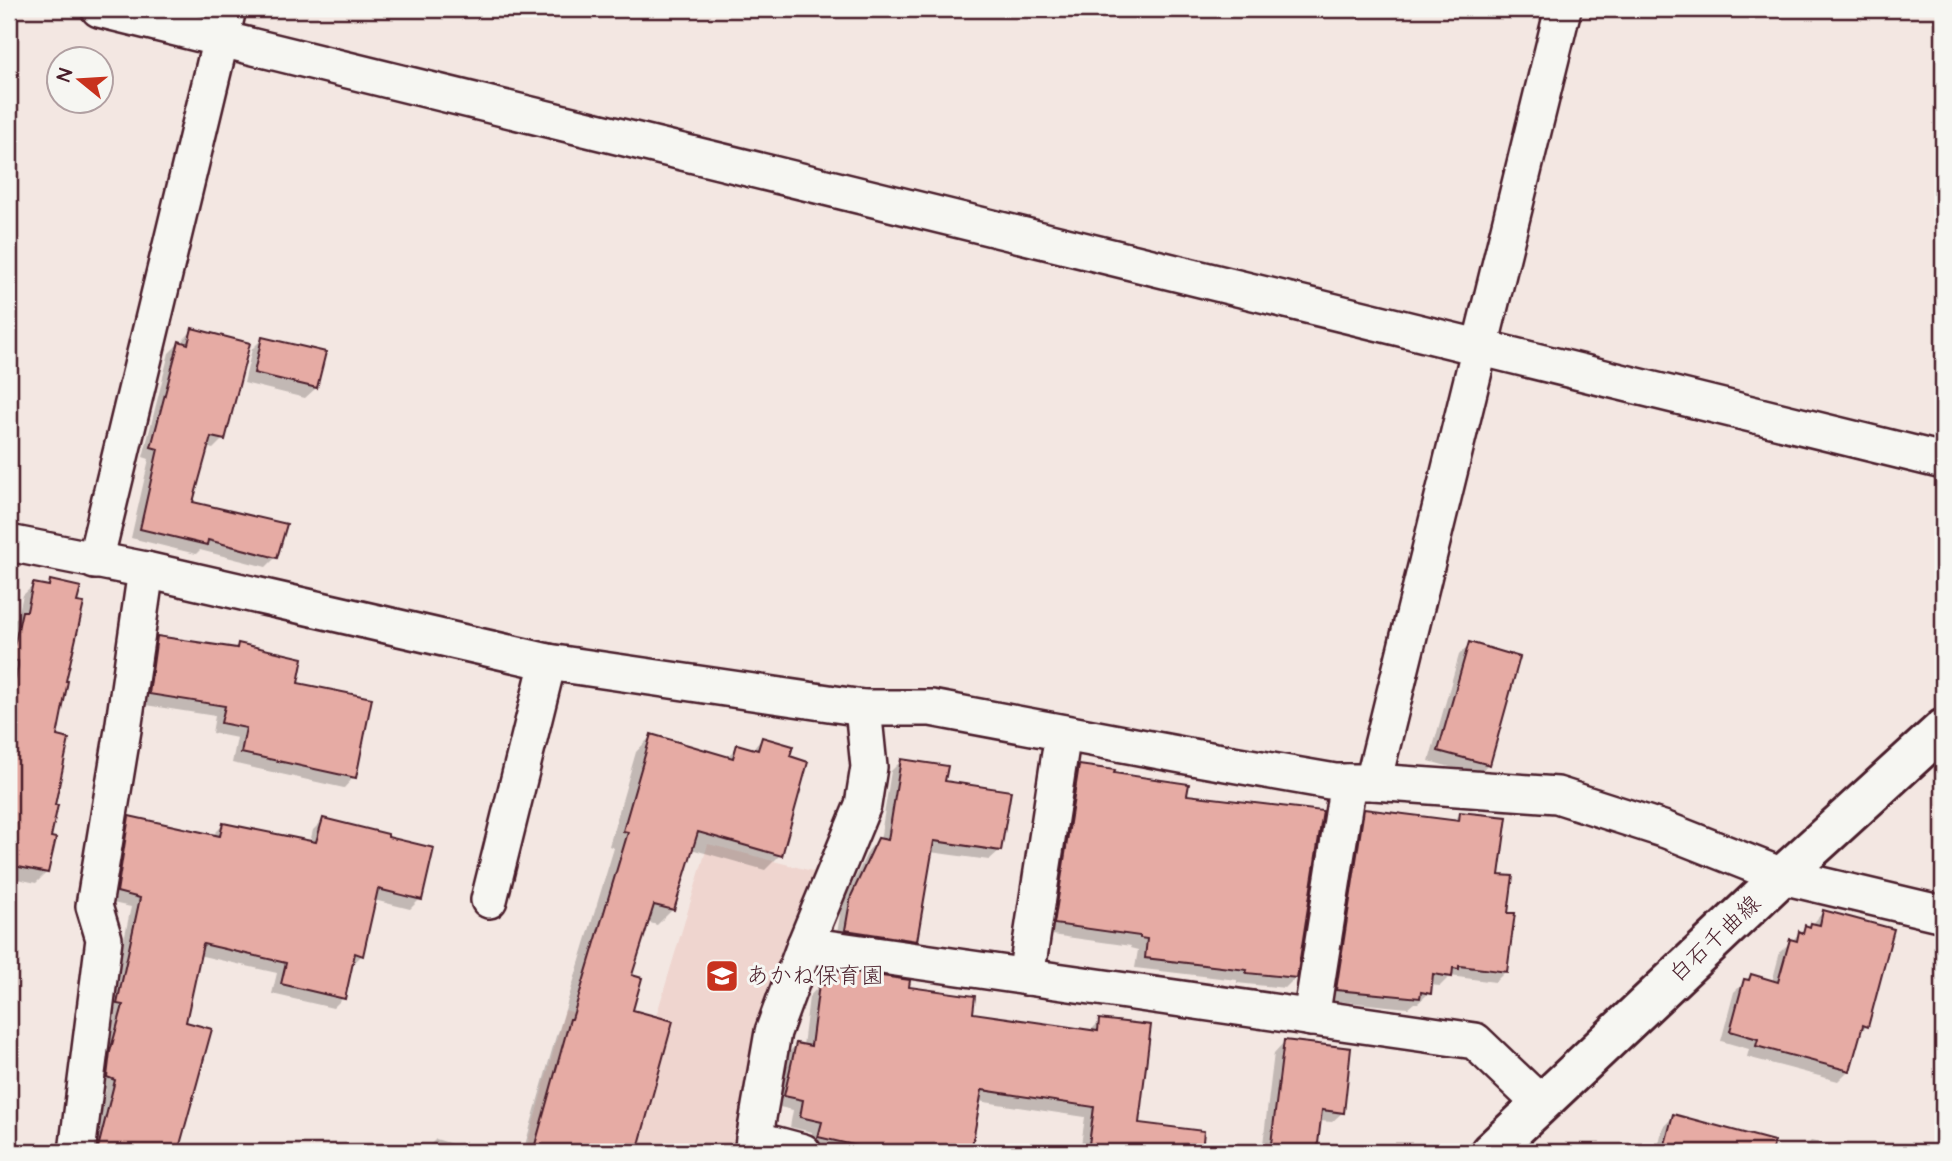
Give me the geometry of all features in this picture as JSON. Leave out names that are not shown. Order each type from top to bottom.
[{"type":"main road","name":"白石千曲線","points":[[1490,1152],[1782,876],[1943,729]]},
{"type":"street","points":[[99,9],[224,24],[1480,346],[1943,461]]},
{"type":"street","points":[[1311,1018],[1360,782],[1480,346],[1563,9]]},
{"type":"street","points":[[95,561],[224,24]]},
{"type":"street","points":[[9,544],[146,570],[548,662],[863,708],[931,708],[1335,782],[1557,795],[1666,830],[1782,876],[1943,914]]},
{"type":"street","points":[[76,1152],[104,939],[94,906],[146,570]]},
{"type":"street","points":[[489,900],[548,662]]},
{"type":"street","points":[[803,1152],[753,1145],[773,1032],[863,805],[869,767],[863,708]]},
{"type":"street","points":[[1026,977],[1063,733]]},
{"type":"street","points":[[805,946],[1475,1041],[1541,1104]]},
{"type":"shaded area","name":"あかね保育園","points":[[708,844],[816,872],[757,1027],[736,1152],[525,1152],[565,1010],[651,1033]]},
{"type":"building","points":[[192,328],[250,343],[225,440],[211,437],[193,502],[287,524],[277,558],[208,540],[207,545],[140,529],[158,449],[151,447],[179,341],[188,344]]},
{"type":"building","points":[[262,337],[326,352],[317,388],[254,373]]},
{"type":"building","points":[[50,580],[81,587],[77,602],[84,603],[66,681],[57,736],[69,739],[55,805],[58,805],[51,837],[56,838],[48,873],[9,865],[9,712],[18,666],[18,661],[11,660],[22,611],[27,611],[33,583],[49,586]]},
{"type":"building","points":[[157,636],[237,648],[238,643],[303,658],[298,683],[372,698],[356,778],[241,753],[246,728],[221,723],[225,706],[149,694]]},
{"type":"building","points":[[1469,642],[1520,657],[1490,765],[1438,751]]},
{"type":"building","points":[[651,734],[733,758],[737,744],[758,750],[762,737],[793,746],[790,756],[808,762],[782,856],[698,832],[674,910],[654,905],[632,975],[642,978],[633,1010],[673,1021],[637,1152],[533,1152],[570,1019],[628,832],[623,831]]},
{"type":"building","points":[[901,759],[948,766],[945,781],[1011,791],[1001,851],[934,841],[917,941],[845,930],[851,896],[878,838],[888,840]]},
{"type":"building","points":[[1079,765],[1189,784],[1187,795],[1323,811],[1297,978],[1145,958],[1147,939],[1140,936],[1054,924]]},
{"type":"building","points":[[1364,809],[1459,821],[1460,812],[1507,817],[1499,875],[1513,876],[1508,913],[1515,913],[1507,972],[1459,966],[1459,969],[1453,968],[1452,977],[1433,974],[1431,994],[1421,992],[1420,998],[1336,990]]},
{"type":"building","points":[[129,816],[220,836],[223,823],[316,842],[323,818],[434,848],[422,900],[378,889],[363,956],[355,953],[345,999],[281,984],[286,963],[203,944],[186,1022],[212,1029],[178,1152],[97,1152],[115,1080],[107,1077],[110,1052],[123,1005],[117,1004],[140,898],[117,892]]},
{"type":"building","points":[[1823,910],[1894,929],[1868,1027],[1863,1025],[1850,1071],[1756,1046],[1758,1039],[1730,1031],[1744,979],[1749,980],[1751,974],[1778,982],[1790,939],[1797,941],[1799,931],[1803,933],[1805,925],[1820,925]]},
{"type":"building","points":[[839,970],[910,980],[909,987],[975,996],[973,1013],[1098,1031],[1099,1019],[1151,1025],[1139,1123],[1204,1131],[1202,1152],[1088,1152],[1094,1107],[982,1090],[971,1152],[884,1152],[818,1137],[822,1122],[800,1117],[803,1100],[784,1096],[796,1043],[811,1046],[819,984],[824,985],[825,976],[837,977]]},
{"type":"building","points":[[1284,1040],[1351,1048],[1344,1113],[1322,1110],[1317,1152],[1270,1152]]},
{"type":"building","points":[[1673,1114],[1774,1141],[1773,1152],[1663,1152]]},
{"type":"place","name":"あかね保育園","points":[[722,976]]}]
